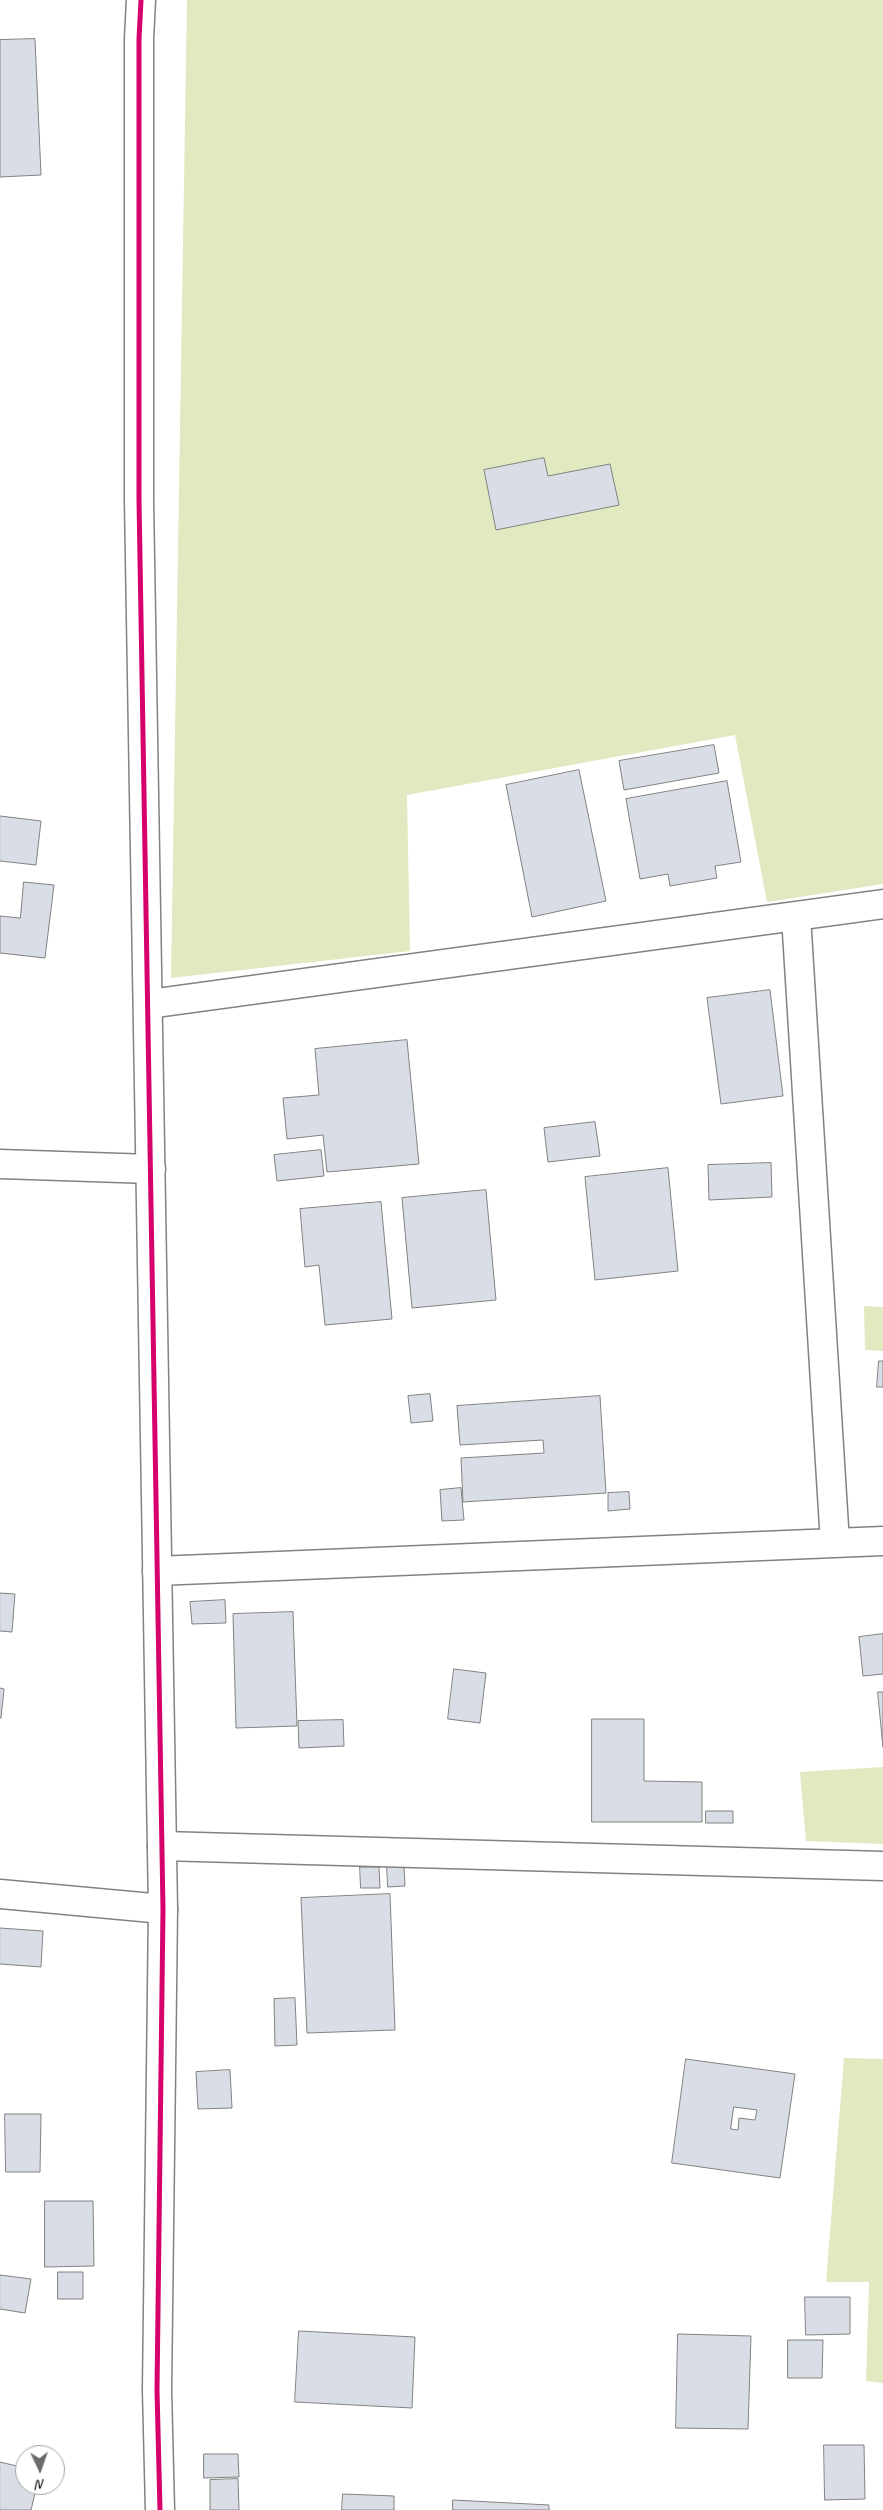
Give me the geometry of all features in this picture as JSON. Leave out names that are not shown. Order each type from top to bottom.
[{"type":"street","points":[[141,0],[139,39],[139,500],[163,1909],[157,2390],[160,2510]]},
{"type":"street","points":[[149,1004],[883,904]]},
{"type":"street","points":[[796,916],[835,1543]]},
{"type":"street","points":[[0,1164],[151,1169]]},
{"type":"street","points":[[157,1571],[883,1541]]},
{"type":"street","points":[[162,1846],[883,1866]]},
{"type":"street","points":[[0,1894],[163,1909]]},
{"type":"green space","points":[[187,0],[883,0],[883,884],[767,902],[735,735],[407,795],[410,951],[171,978]]},
{"type":"green space","points":[[864,1306],[883,1307],[883,1351],[865,1350]]},
{"type":"green space","points":[[883,1767],[883,1844],[806,1841],[800,1772]]},
{"type":"green space","points":[[844,2058],[883,2059],[883,2383],[866,2381],[869,2282],[826,2282]]},
{"type":"building","points":[[35,39],[41,175],[0,177],[0,40]]},
{"type":"building","points":[[544,458],[548,476],[610,464],[619,505],[496,530],[484,470]]},
{"type":"building","points":[[714,745],[719,773],[624,790],[619,761]]},
{"type":"building","points":[[579,770],[606,901],[532,917],[506,785]]},
{"type":"building","points":[[727,781],[741,862],[715,866],[717,878],[670,886],[668,874],[640,879],[626,799]]},
{"type":"building","points":[[0,816],[41,821],[36,865],[0,861]]},
{"type":"building","points":[[24,882],[54,885],[45,958],[0,953],[0,916],[20,918]]},
{"type":"building","points":[[770,990],[783,1096],[721,1104],[707,998]]},
{"type":"building","points":[[407,1040],[419,1164],[327,1172],[323,1135],[287,1139],[283,1098],[319,1095],[315,1049]]},
{"type":"building","points":[[595,1122],[600,1156],[548,1162],[544,1128]]},
{"type":"building","points":[[321,1150],[324,1176],[277,1181],[274,1155]]},
{"type":"building","points":[[771,1163],[772,1197],[709,1200],[708,1165]]},
{"type":"building","points":[[668,1168],[678,1271],[595,1280],[585,1177]]},
{"type":"building","points":[[486,1190],[496,1300],[412,1308],[402,1198]]},
{"type":"building","points":[[381,1202],[392,1319],[325,1325],[319,1265],[305,1267],[300,1209]]},
{"type":"building","points":[[879,1361],[883,1361],[883,1387],[877,1387]]},
{"type":"building","points":[[430,1394],[433,1421],[411,1423],[408,1396]]},
{"type":"building","points":[[600,1396],[606,1493],[463,1502],[461,1458],[544,1453],[543,1440],[460,1445],[457,1406]]},
{"type":"building","points":[[461,1488],[464,1520],[442,1521],[440,1490]]},
{"type":"building","points":[[629,1492],[630,1509],[608,1511],[608,1493]]},
{"type":"building","points":[[0,1593],[15,1594],[12,1632],[0,1631]]},
{"type":"building","points":[[225,1600],[226,1623],[192,1624],[190,1602]]},
{"type":"building","points":[[293,1612],[297,1726],[236,1728],[233,1614]]},
{"type":"building","points":[[883,1634],[883,1674],[863,1676],[859,1637]]},
{"type":"building","points":[[454,1669],[486,1673],[480,1723],[448,1719]]},
{"type":"building","points":[[0,1688],[4,1689],[1,1718],[0,1718]]},
{"type":"building","points":[[878,1692],[883,1692],[883,1747]]},
{"type":"building","points":[[592,1719],[644,1719],[644,1781],[702,1782],[702,1822],[592,1822]]},
{"type":"building","points":[[343,1720],[344,1746],[299,1748],[298,1721]]},
{"type":"building","points":[[706,1811],[733,1811],[733,1823],[706,1823]]},
{"type":"building","points":[[387,1866],[404,1866],[405,1886],[388,1887]]},
{"type":"building","points":[[360,1867],[379,1867],[380,1888],[361,1888]]},
{"type":"building","points":[[390,1894],[395,2030],[307,2033],[301,1898]]},
{"type":"building","points":[[0,1928],[43,1931],[41,1967],[0,1964]]},
{"type":"building","points":[[295,1998],[297,2045],[275,2046],[274,1999]]},
{"type":"building","points":[[686,2059],[795,2074],[780,2178],[672,2163]],"holes":[[[734,2107],[757,2110],[755,2120],[739,2118],[738,2130],[731,2129]]]},
{"type":"building","points":[[230,2070],[232,2108],[198,2109],[196,2072]]},
{"type":"building","points":[[5,2114],[41,2114],[40,2172],[6,2172]]},
{"type":"building","points":[[45,2201],[93,2201],[94,2266],[45,2267]]},
{"type":"building","points":[[58,2272],[83,2272],[83,2299],[58,2299]]},
{"type":"building","points":[[0,2275],[31,2279],[25,2313],[0,2309]]},
{"type":"building","points":[[805,2297],[850,2297],[850,2334],[806,2335]]},
{"type":"building","points":[[299,2331],[415,2337],[412,2408],[295,2402]]},
{"type":"building","points":[[678,2334],[751,2336],[748,2429],[676,2428]]},
{"type":"building","points":[[788,2340],[823,2340],[822,2378],[788,2378]]},
{"type":"building","points":[[824,2445],[864,2445],[865,2499],[825,2500]]},
{"type":"building","points":[[204,2454],[238,2454],[239,2477],[204,2478]]},
{"type":"building","points":[[0,2462],[15,2466],[15,2495],[35,2495],[31,2510],[0,2510]]},
{"type":"building","points":[[238,2479],[239,2510],[210,2510],[210,2480]]},
{"type":"building","points":[[343,2494],[394,2496],[394,2510],[342,2510]]},
{"type":"building","points":[[453,2500],[549,2505],[549,2510],[453,2510]]},
{"type":"cycle path","points":[[141,0],[139,39],[139,500],[163,1909],[157,2390],[160,2510]]}]
